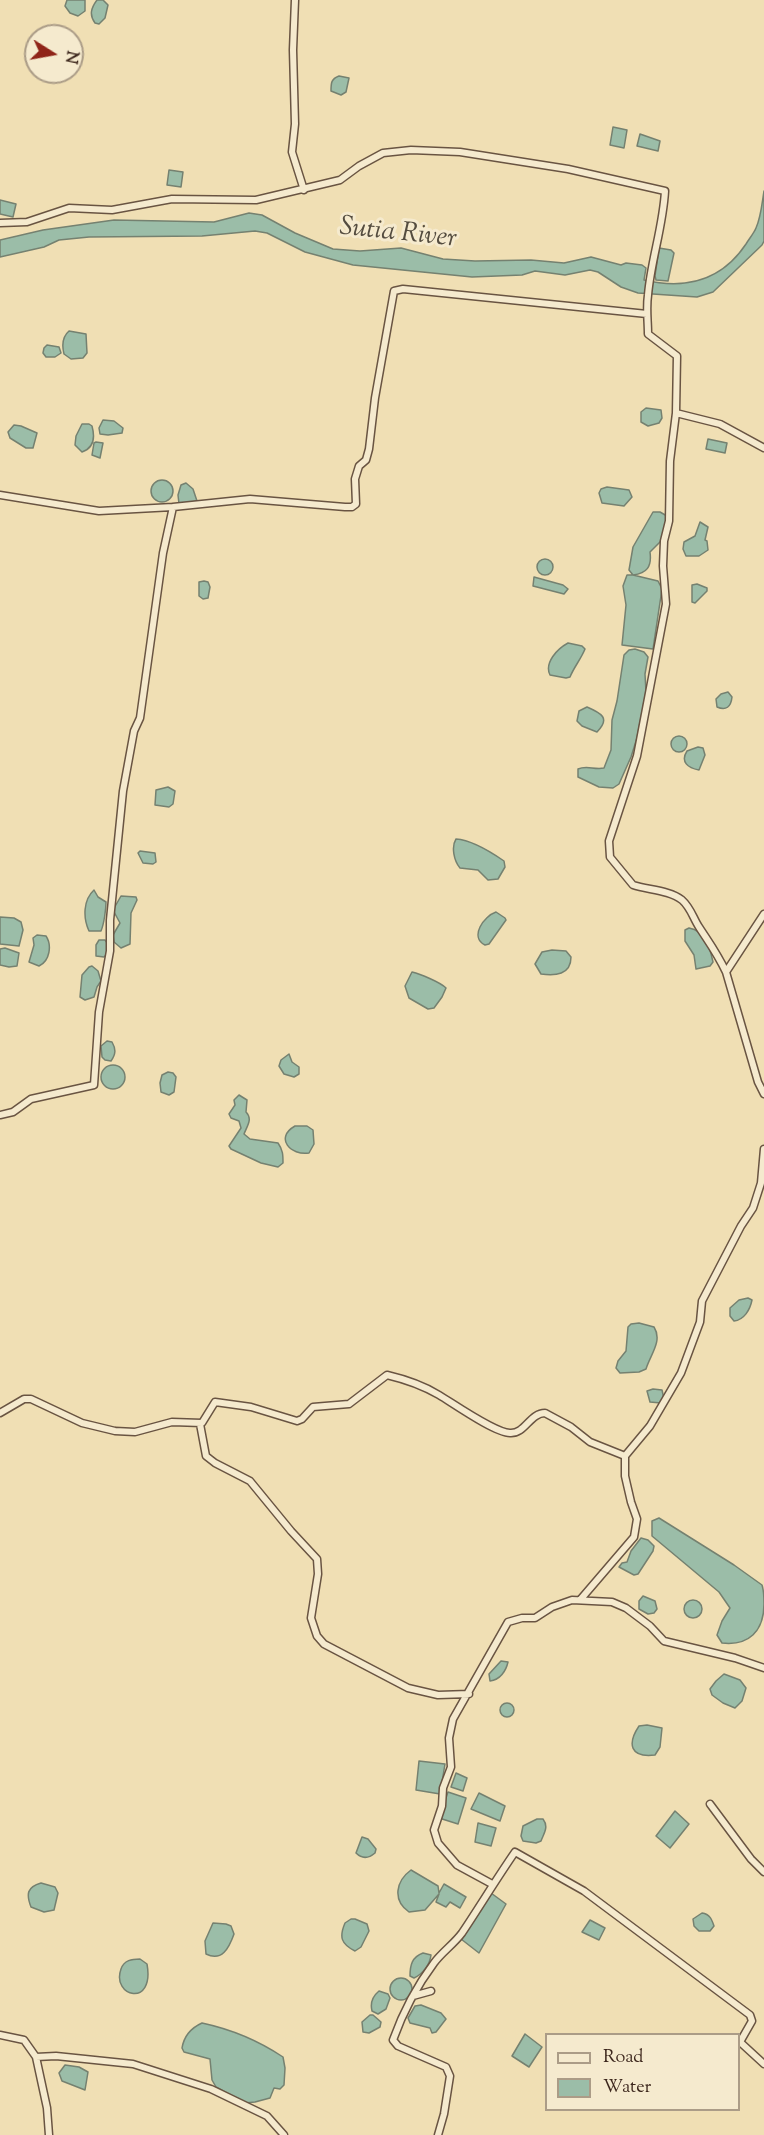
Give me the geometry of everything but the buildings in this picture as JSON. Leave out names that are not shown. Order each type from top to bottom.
[{"type":"street","points":[[295,0],[293,50],[296,124],[292,152],[304,190]]},
{"type":"street","points":[[0,223],[27,222],[69,208],[112,210],[172,199],[256,200],[340,180],[358,166],[383,153],[411,150],[460,152],[568,169],[665,191],[664,211],[648,296],[647,314],[648,334],[677,356],[676,413],[670,461],[669,521],[664,541],[666,604],[636,756],[609,841],[610,857],[633,885],[654,889],[681,899],[693,913],[698,926],[715,949],[726,972],[758,1082],[764,1094]]},
{"type":"street","points":[[0,495],[99,511],[173,507],[250,499],[352,507],[356,504],[355,478],[358,466],[366,460],[369,449],[376,392],[394,291],[403,289],[647,314]]},
{"type":"street","points":[[676,413],[720,424],[764,448]]},
{"type":"street","points":[[0,1115],[13,1112],[31,1099],[94,1085],[99,1012],[110,951],[110,920],[123,791],[134,731],[140,718],[163,553],[173,507]]},
{"type":"street","points":[[726,972],[764,914]]},
{"type":"street","points":[[580,1600],[634,1537],[638,1519],[625,1476],[626,1456],[651,1426],[681,1373],[700,1322],[702,1301],[731,1244],[753,1208],[761,1183],[764,1149]]},
{"type":"street","points":[[0,1413],[24,1399],[82,1423],[115,1431],[135,1432],[172,1422],[200,1424],[205,1421],[215,1402],[251,1407],[297,1421],[313,1407],[349,1404],[387,1375],[437,1394],[469,1415],[506,1433],[519,1431],[537,1415],[545,1413],[571,1427],[590,1442],[626,1456]]},
{"type":"street","points":[[200,1424],[206,1456],[250,1481],[291,1531],[318,1559],[311,1618],[317,1636],[324,1644],[408,1688],[438,1695],[469,1694]]},
{"type":"street","points":[[492,1884],[457,1865],[438,1843],[434,1830],[441,1806],[443,1788],[451,1767],[449,1738],[453,1719],[508,1622],[522,1618],[535,1618],[552,1607],[572,1600],[612,1602],[626,1608],[650,1626],[664,1641],[735,1658],[764,1668]]},
{"type":"street","points":[[710,1804],[764,1872]]},
{"type":"street","points":[[438,2135],[450,2076],[446,2067],[398,2046],[393,2040],[404,2009],[435,1962],[461,1935],[492,1884],[515,1852],[584,1891],[750,2015],[752,2021],[740,2042],[764,2064]]},
{"type":"street","points":[[413,1996],[431,1991]]},
{"type":"street","points":[[0,2035],[24,2040],[36,2057],[49,2135]]},
{"type":"street","points":[[36,2057],[56,2056],[133,2064],[211,2089],[267,2116],[284,2135]]},
{"type":"water","points":[[67,0],[85,0],[85,11],[78,16],[70,13],[65,6]]},
{"type":"water","points":[[97,0],[103,0],[108,5],[105,18],[99,24],[95,23],[91,14]]},
{"type":"water","points":[[339,76],[349,78],[346,92],[341,95],[331,91],[334,78]]},
{"type":"water","points":[[613,127],[627,130],[624,148],[610,145]]},
{"type":"water","points":[[640,134],[660,141],[658,151],[637,146]]},
{"type":"water","points":[[169,170],[183,172],[181,187],[167,185]]},
{"type":"water","points":[[764,191],[764,241],[762,245],[713,292],[697,297],[638,293],[621,287],[598,272],[590,270],[565,275],[535,271],[522,275],[472,277],[353,265],[305,252],[267,233],[255,231],[202,236],[89,237],[59,240],[44,247],[0,257],[0,240],[43,230],[114,220],[214,222],[249,213],[262,215],[295,233],[333,249],[360,251],[401,248],[443,259],[475,261],[531,260],[564,263],[591,257],[621,265],[626,263],[642,265],[646,268],[644,280],[674,284],[702,279],[714,274],[736,256],[756,228]]},
{"type":"water","points":[[0,200],[16,204],[13,217],[0,214]]},
{"type":"water","points":[[659,248],[671,250],[674,253],[668,281],[656,280]]},
{"type":"water","points":[[69,331],[86,334],[87,353],[83,358],[71,359],[64,354],[63,342]]},
{"type":"water","points":[[47,345],[59,347],[61,353],[55,357],[46,357],[43,353]]},
{"type":"water","points":[[646,408],[661,410],[662,418],[659,423],[648,426],[641,422],[641,412]]},
{"type":"water","points":[[103,420],[114,421],[123,428],[122,433],[100,434],[99,428]]},
{"type":"water","points":[[82,424],[92,426],[93,442],[82,452],[75,445],[76,436]]},
{"type":"water","points":[[14,425],[37,433],[33,448],[26,448],[10,438],[8,432]]},
{"type":"water","points":[[708,439],[727,443],[725,453],[706,449]]},
{"type":"water","points":[[96,442],[103,443],[100,458],[92,455]]},
{"type":"water","points":[[162,480],[170,483],[173,491],[170,499],[162,502],[154,499],[151,491],[154,483]]},
{"type":"water","points":[[186,483],[193,489],[197,501],[179,504],[178,495],[181,485]]},
{"type":"water","points":[[607,487],[629,490],[632,497],[624,506],[602,503],[599,493],[601,489]]},
{"type":"water","points":[[653,512],[660,512],[667,516],[663,539],[650,552],[648,568],[642,573],[633,575],[629,570],[633,547]]},
{"type":"water","points":[[700,522],[708,527],[705,540],[708,550],[699,556],[686,556],[683,549],[684,542],[695,536]]},
{"type":"water","points":[[545,559],[551,561],[553,567],[551,573],[545,575],[539,573],[537,567],[539,561]]},
{"type":"water","points":[[627,575],[658,581],[662,589],[653,649],[622,645],[626,605],[623,586]]},
{"type":"water","points":[[534,577],[563,585],[568,589],[564,594],[533,586]]},
{"type":"water","points":[[199,582],[208,582],[210,587],[208,598],[203,599],[199,596]]},
{"type":"water","points":[[697,584],[707,588],[707,591],[695,603],[692,602],[692,585]]},
{"type":"water","points":[[568,643],[582,646],[585,649],[570,677],[550,675],[550,661]]},
{"type":"water","points":[[629,650],[644,652],[648,657],[645,674],[646,692],[637,738],[619,784],[613,788],[599,787],[578,777],[578,769],[604,768],[611,750],[612,720],[624,655]]},
{"type":"water","points":[[728,692],[732,697],[729,706],[723,709],[717,707],[716,699]]},
{"type":"water","points":[[587,707],[596,711],[604,720],[597,732],[582,726],[577,721],[579,711]]},
{"type":"water","points":[[679,736],[685,738],[687,744],[685,750],[679,752],[673,750],[671,744],[673,738]]},
{"type":"water","points":[[698,747],[703,748],[705,755],[699,770],[686,764],[684,758],[687,751]]},
{"type":"water","points":[[168,787],[175,791],[173,804],[169,807],[155,805],[156,790]]},
{"type":"water","points":[[456,839],[475,844],[504,861],[505,867],[498,879],[488,880],[478,870],[460,868],[454,854]]},
{"type":"water","points":[[140,851],[155,853],[156,862],[143,863],[138,853]]},
{"type":"water","points":[[94,890],[98,897],[106,902],[101,931],[89,931],[86,921],[86,904]]},
{"type":"water","points":[[121,896],[136,897],[137,900],[131,913],[130,944],[121,948],[114,942],[113,935],[120,923],[113,910]]},
{"type":"water","points":[[496,912],[506,920],[489,944],[485,945],[480,941],[478,932],[483,922]]},
{"type":"water","points":[[0,917],[14,918],[21,922],[23,930],[19,946],[0,944]]},
{"type":"water","points":[[689,928],[700,933],[706,941],[713,962],[710,966],[696,969],[694,955],[685,941],[685,930]]},
{"type":"water","points":[[37,935],[46,936],[49,948],[48,957],[39,966],[29,962],[34,945],[33,938]]},
{"type":"water","points":[[99,940],[105,940],[108,944],[107,954],[104,957],[96,956],[96,945]]},
{"type":"water","points":[[5,948],[19,953],[17,966],[0,965],[0,949]]},
{"type":"water","points":[[566,951],[571,957],[568,968],[557,974],[541,974],[535,964],[542,952]]},
{"type":"water","points":[[92,966],[98,971],[101,981],[94,997],[85,1000],[80,997],[82,975]]},
{"type":"water","points":[[412,972],[425,976],[446,988],[434,1008],[428,1009],[409,998],[405,986]]},
{"type":"water","points":[[107,1041],[112,1042],[115,1049],[111,1061],[102,1057],[101,1046]]},
{"type":"water","points":[[289,1054],[292,1062],[299,1067],[299,1074],[294,1077],[284,1074],[279,1066],[281,1060]]},
{"type":"water","points":[[113,1065],[121,1069],[125,1077],[121,1085],[113,1089],[105,1085],[101,1077],[105,1069]]},
{"type":"water","points":[[168,1072],[173,1073],[176,1077],[174,1092],[169,1095],[161,1092],[160,1083],[162,1075]]},
{"type":"water","points":[[239,1095],[247,1100],[246,1112],[249,1120],[244,1134],[250,1139],[278,1143],[283,1163],[278,1167],[261,1163],[229,1146],[241,1128],[239,1121],[231,1118],[229,1114],[235,1105],[234,1100]]},
{"type":"water","points":[[295,1126],[307,1126],[313,1130],[314,1144],[309,1153],[296,1152],[287,1145],[286,1136]]},
{"type":"water","points":[[748,1298],[752,1300],[748,1311],[744,1317],[734,1321],[730,1316],[730,1308],[739,1300]]},
{"type":"water","points":[[639,1323],[654,1327],[657,1338],[655,1348],[646,1369],[639,1372],[620,1373],[616,1368],[618,1361],[626,1351],[628,1327]]},
{"type":"water","points":[[662,1390],[664,1399],[661,1403],[650,1402],[647,1391]]},
{"type":"water","points":[[659,1518],[762,1585],[763,1614],[758,1629],[753,1635],[740,1642],[722,1643],[717,1635],[730,1608],[719,1592],[652,1536],[652,1521]]},
{"type":"water","points":[[641,1538],[648,1540],[654,1546],[638,1574],[634,1575],[619,1567],[622,1563],[627,1562],[631,1551]]},
{"type":"water","points":[[643,1596],[655,1601],[657,1609],[654,1613],[648,1614],[639,1609],[639,1601]]},
{"type":"water","points":[[689,1600],[697,1600],[702,1605],[700,1616],[689,1618],[684,1613],[684,1605]]},
{"type":"water","points":[[501,1661],[508,1662],[504,1672],[497,1679],[490,1681],[489,1674]]},
{"type":"water","points":[[724,1674],[740,1680],[746,1688],[742,1701],[735,1708],[712,1695],[710,1689]]},
{"type":"water","points":[[507,1703],[512,1705],[514,1710],[512,1715],[507,1717],[502,1715],[500,1710],[502,1705]]},
{"type":"water","points":[[639,1726],[662,1728],[660,1747],[655,1755],[640,1754],[633,1748],[633,1739]]},
{"type":"water","points":[[419,1761],[445,1764],[440,1794],[416,1790]]},
{"type":"water","points":[[456,1773],[467,1778],[463,1791],[451,1787]]},
{"type":"water","points":[[448,1792],[466,1798],[458,1824],[439,1818]]},
{"type":"water","points":[[479,1793],[505,1806],[500,1821],[471,1809]]},
{"type":"water","points":[[675,1811],[689,1824],[670,1848],[656,1836]]},
{"type":"water","points":[[537,1819],[543,1819],[546,1825],[541,1841],[536,1843],[523,1841],[521,1836],[523,1826]]},
{"type":"water","points":[[478,1823],[496,1828],[491,1846],[475,1842]]},
{"type":"water","points":[[362,1837],[368,1839],[376,1849],[375,1853],[367,1857],[356,1853]]},
{"type":"water","points":[[411,1870],[438,1886],[439,1893],[444,1884],[466,1897],[460,1908],[450,1902],[446,1907],[436,1902],[439,1894],[425,1910],[409,1912],[400,1902],[398,1891],[402,1880]]},
{"type":"water","points":[[41,1883],[55,1887],[58,1893],[54,1910],[44,1912],[31,1907],[28,1898],[30,1889]]},
{"type":"water","points":[[491,1893],[506,1904],[479,1953],[461,1939]]},
{"type":"water","points":[[702,1913],[709,1916],[714,1926],[710,1931],[699,1931],[694,1926],[693,1919]]},
{"type":"water","points":[[351,1919],[367,1924],[369,1931],[361,1947],[355,1951],[342,1940],[345,1923]]},
{"type":"water","points":[[590,1920],[605,1928],[599,1940],[582,1932]]},
{"type":"water","points":[[213,1923],[231,1926],[234,1934],[227,1949],[221,1955],[216,1956],[206,1954],[205,1941]]},
{"type":"water","points":[[423,1953],[431,1955],[429,1962],[414,1978],[410,1976],[411,1965],[416,1957]]},
{"type":"water","points":[[140,1959],[147,1964],[148,1978],[145,1987],[140,1992],[133,1993],[122,1986],[121,1969],[126,1962]]},
{"type":"water","points":[[401,1978],[409,1981],[412,1989],[409,1997],[401,2000],[393,1997],[390,1989],[393,1981]]},
{"type":"water","points":[[379,1991],[388,1994],[390,1998],[386,2009],[378,2014],[372,2011],[371,2005]]},
{"type":"water","points":[[421,2005],[441,2013],[446,2019],[436,2032],[432,2033],[430,2028],[410,2023],[408,2018],[415,2006]]},
{"type":"water","points":[[370,2015],[381,2022],[380,2027],[369,2033],[363,2032],[362,2022]]},
{"type":"water","points":[[202,2023],[244,2036],[283,2057],[284,2085],[280,2089],[274,2088],[270,2098],[245,2103],[216,2087],[212,2080],[210,2059],[184,2052],[182,2048],[189,2033]]},
{"type":"water","points":[[525,2034],[542,2047],[529,2067],[512,2056]]},
{"type":"water","points":[[65,2065],[79,2067],[88,2072],[85,2090],[62,2081],[59,2073]]},
{"type":"water label","name":"Sutia River","points":[[398,235]]}]
